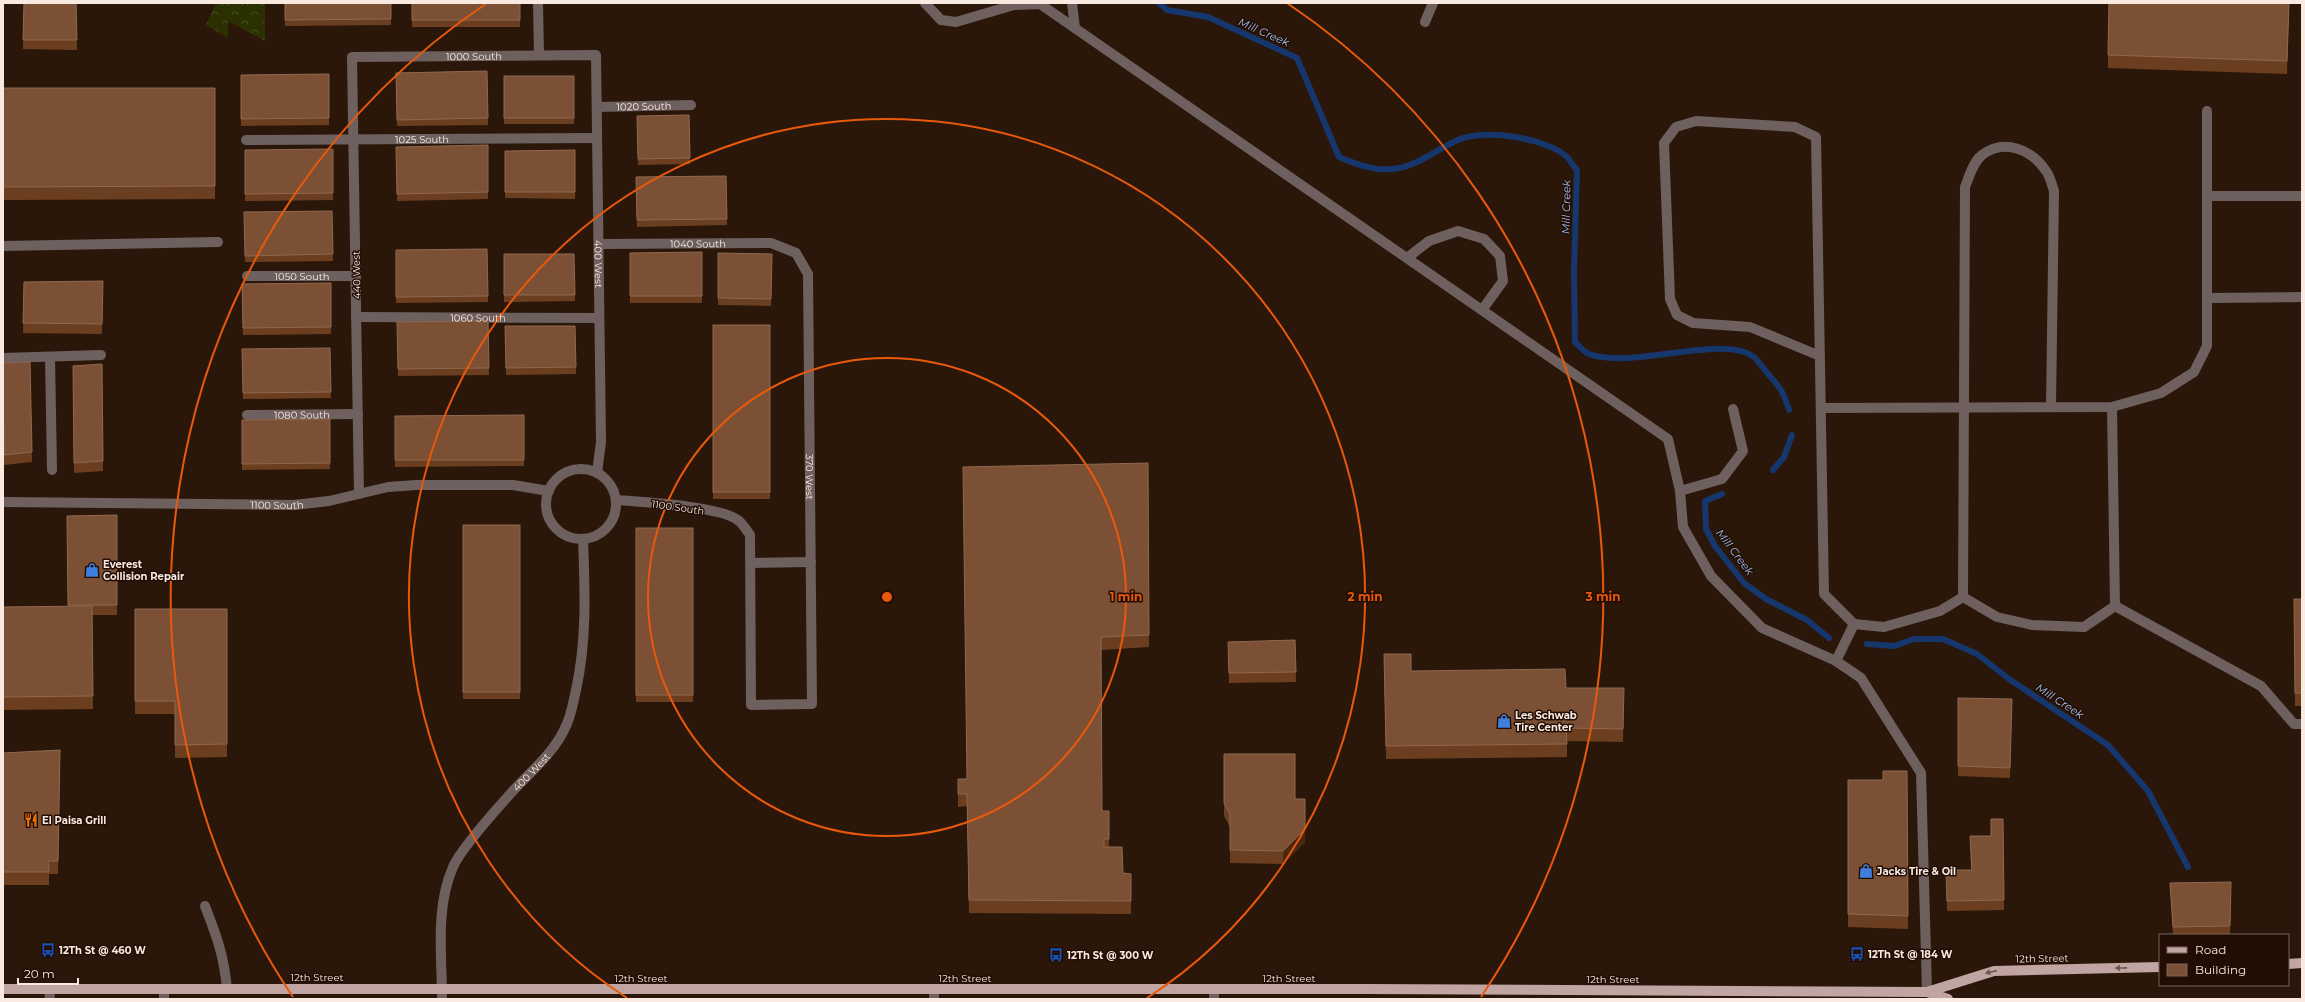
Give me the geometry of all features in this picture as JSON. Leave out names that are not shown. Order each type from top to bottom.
[{"type":"main road","points":[[2289,964],[2302,963]]},
{"type":"main road","name":"12th Street","points":[[3,989],[50,994],[164,994],[227,989],[442,994],[1741,995],[1927,992],[1994,971],[2159,967]]},
{"type":"main road","name":"12th Street","points":[[1927,992],[1948,999]]},
{"type":"street","points":[[538,3],[539,55]]},
{"type":"street","points":[[925,3],[942,20],[956,22],[1014,5],[1040,4],[1668,440],[1680,491],[1683,527],[1712,576],[1762,628],[1836,661],[1861,678],[1921,773],[1927,992]]},
{"type":"street","points":[[1072,3],[1074,28]]},
{"type":"street","points":[[1425,22],[1433,3]]},
{"type":"street","name":"1000 South","points":[[352,57],[596,55]]},
{"type":"street","name":"400 West","points":[[596,55],[601,442],[597,473]]},
{"type":"street","name":"440 West","points":[[352,57],[359,494]]},
{"type":"street","name":"1020 South","points":[[597,107],[692,105]]},
{"type":"street","points":[[1821,408],[2112,407],[2162,393],[2194,372],[2207,346],[2207,111]]},
{"type":"street","points":[[1820,356],[1750,327],[1693,323],[1677,315],[1670,299],[1664,143],[1676,127],[1696,121],[1796,127],[1816,138],[1821,408],[1824,594],[1854,624],[1884,627],[1940,611],[1963,597]]},
{"type":"street","name":"1025 South","points":[[246,140],[597,138]]},
{"type":"street","points":[[1963,597],[1965,187],[1972,168],[1981,155],[1997,147],[2017,148],[2034,156],[2048,172],[2054,191],[2051,407]]},
{"type":"street","points":[[2207,196],[2302,196]]},
{"type":"street","points":[[1407,258],[1429,241],[1458,231],[1484,239],[1500,256],[1503,281],[1482,310]]},
{"type":"street","points":[[3,246],[218,242]]},
{"type":"street","name":"1040 South","points":[[598,244],[771,243],[796,253]]},
{"type":"street","name":"370 West","points":[[750,563],[751,705],[812,704],[808,274],[796,253]]},
{"type":"street","name":"1050 South","points":[[248,276],[356,276]]},
{"type":"street","points":[[2207,298],[2302,297]]},
{"type":"street","name":"1060 South","points":[[356,318],[599,318]]},
{"type":"street","points":[[3,358],[102,355]]},
{"type":"street","points":[[50,357],[52,470]]},
{"type":"street","points":[[2112,407],[2115,606]]},
{"type":"street","points":[[1680,491],[1722,479],[1743,451],[1733,410]]},
{"type":"street","name":"1080 South","points":[[247,415],[358,414]]},
{"type":"street","points":[[575,470],[586,470],[597,473],[606,480],[613,489],[616,500],[613,517],[604,531],[594,537],[583,539],[571,538],[561,533],[553,524],[548,514],[546,502],[549,491],[555,481],[564,474],[575,470]]},
{"type":"street","name":"1100 South","points":[[3,502],[294,505],[329,501],[388,487],[416,485],[513,486],[549,491]]},
{"type":"street","name":"1100 South","points":[[616,500],[671,504],[722,513],[739,520],[750,535],[750,563]]},
{"type":"street","name":"400 West","points":[[442,994],[441,929],[444,894],[453,866],[504,801],[554,747],[566,728],[582,662],[586,618],[583,539]]},
{"type":"street","points":[[750,563],[811,562]]},
{"type":"street","points":[[1963,597],[1997,617],[2032,625],[2084,628],[2115,606]]},
{"type":"street","points":[[2115,606],[2261,686],[2294,724],[2302,724]]},
{"type":"street","points":[[1836,661],[1854,624]]},
{"type":"street","points":[[205,906],[221,948],[227,989]]},
{"type":"green space","points":[[216,3],[265,3],[265,41],[228,21],[228,38],[206,25]]},
{"type":"building","points":[[24,3],[76,3],[77,40],[23,40]]},
{"type":"building","points":[[285,3],[391,3],[391,19],[285,20]]},
{"type":"building","points":[[412,3],[520,3],[520,20],[412,20]]},
{"type":"building","points":[[2109,3],[2289,3],[2287,61],[2108,55]]},
{"type":"building","points":[[487,71],[488,118],[397,120],[396,73]]},
{"type":"building","points":[[329,74],[329,118],[241,119],[241,75]]},
{"type":"building","points":[[504,76],[574,76],[574,118],[504,118]]},
{"type":"building","points":[[3,88],[215,88],[215,186],[3,187]]},
{"type":"building","points":[[689,115],[690,158],[638,159],[637,116]]},
{"type":"building","points":[[488,145],[488,192],[397,194],[396,147]]},
{"type":"building","points":[[333,149],[333,193],[245,194],[245,150]]},
{"type":"building","points":[[575,150],[575,192],[505,192],[505,151]]},
{"type":"building","points":[[726,176],[727,219],[637,220],[636,177]]},
{"type":"building","points":[[332,211],[333,254],[245,256],[244,212]]},
{"type":"building","points":[[487,249],[488,296],[396,297],[396,250]]},
{"type":"building","points":[[702,252],[702,296],[630,296],[630,253]]},
{"type":"building","points":[[718,253],[772,254],[771,299],[718,298]]},
{"type":"building","points":[[504,254],[574,254],[575,295],[504,295]]},
{"type":"building","points":[[103,281],[102,324],[23,323],[24,282]]},
{"type":"building","points":[[331,283],[331,327],[243,328],[242,284]]},
{"type":"building","points":[[488,321],[489,368],[398,369],[397,322]]},
{"type":"building","points":[[713,325],[770,325],[770,492],[713,492]]},
{"type":"building","points":[[505,326],[575,326],[576,367],[506,368]]},
{"type":"building","points":[[330,348],[331,392],[243,393],[242,349]]},
{"type":"building","points":[[30,362],[32,452],[4,455],[3,363]]},
{"type":"building","points":[[102,364],[103,461],[74,463],[73,366]]},
{"type":"building","points":[[524,415],[524,460],[395,460],[395,416]]},
{"type":"building","points":[[330,419],[330,463],[242,464],[242,420]]},
{"type":"building","points":[[1148,463],[1149,635],[1101,637],[1102,811],[1109,811],[1109,839],[1104,839],[1104,847],[1122,847],[1123,873],[1131,874],[1131,901],[969,900],[967,794],[958,794],[958,779],[967,779],[963,467]]},
{"type":"building","name":"Everest Collision Repair","points":[[117,515],[117,605],[68,605],[67,516]]},
{"type":"building","points":[[463,525],[520,525],[520,692],[463,692]]},
{"type":"building","points":[[636,528],[693,528],[693,695],[636,695]]},
{"type":"building","points":[[2294,599],[2302,599],[2302,693],[2295,693]]},
{"type":"building","points":[[92,606],[93,696],[3,697],[3,607]]},
{"type":"building","points":[[135,609],[227,609],[227,744],[175,745],[175,701],[135,701]]},
{"type":"building","points":[[1295,640],[1296,672],[1229,673],[1228,642]]},
{"type":"building","name":"Les Schwab Tire Center","points":[[1384,654],[1411,654],[1411,671],[1565,669],[1566,688],[1624,688],[1623,729],[1566,728],[1567,744],[1386,746]]},
{"type":"building","points":[[1958,698],[2012,699],[2010,768],[1958,766]]},
{"type":"building","name":"El Paisa Grill","points":[[60,750],[58,861],[48,861],[49,872],[3,872],[3,753]]},
{"type":"building","points":[[1224,754],[1295,754],[1295,799],[1305,799],[1305,829],[1283,851],[1230,850],[1230,814],[1224,803]]},
{"type":"building","points":[[1883,771],[1907,771],[1908,916],[1848,914],[1848,780],[1883,780]]},
{"type":"building","points":[[1991,819],[2003,819],[2004,900],[1947,901],[1946,870],[1972,870],[1970,836],[1991,836]]},
{"type":"building","points":[[2231,882],[2230,926],[2173,927],[2170,883]]},
{"type":"waterway","name":"Mill Creek","points":[[1159,3],[1167,10],[1208,17],[1297,58],[1339,157],[1352,162],[1378,169],[1401,168],[1418,162],[1458,140],[1483,135],[1499,135],[1531,140],[1559,151],[1568,158],[1577,170],[1574,271],[1575,342],[1589,354],[1608,358],[1653,356],[1700,350],[1721,349],[1740,351],[1754,357],[1760,363],[1781,390],[1789,410]]},
{"type":"waterway","name":"Mill Creek","points":[[1773,470],[1784,457],[1792,435]]},
{"type":"waterway","name":"Mill Creek","points":[[1722,494],[1705,501],[1706,529],[1715,546],[1744,583],[1766,599],[1807,620],[1829,638]]},
{"type":"waterway","name":"Mill Creek","points":[[1867,644],[1894,646],[1914,639],[1943,639],[1977,654],[2009,679],[2108,745],[2148,791],[2188,867]]},
{"type":"place","name":"Everest Collision Repair","points":[[92,570]]},
{"type":"place","name":"Les Schwab Tire Center","points":[[1504,721]]},
{"type":"place","name":"El Paisa Grill","points":[[31,820]]},
{"type":"place","name":"Jacks Tire & Oil","points":[[1866,871]]},
{"type":"place","name":"12Th St @ 460 W","points":[[48,950]]},
{"type":"place","name":"12Th St @ 184 W","points":[[1857,954]]},
{"type":"place","name":"12Th St @ 300 W","points":[[1056,955]]}]
